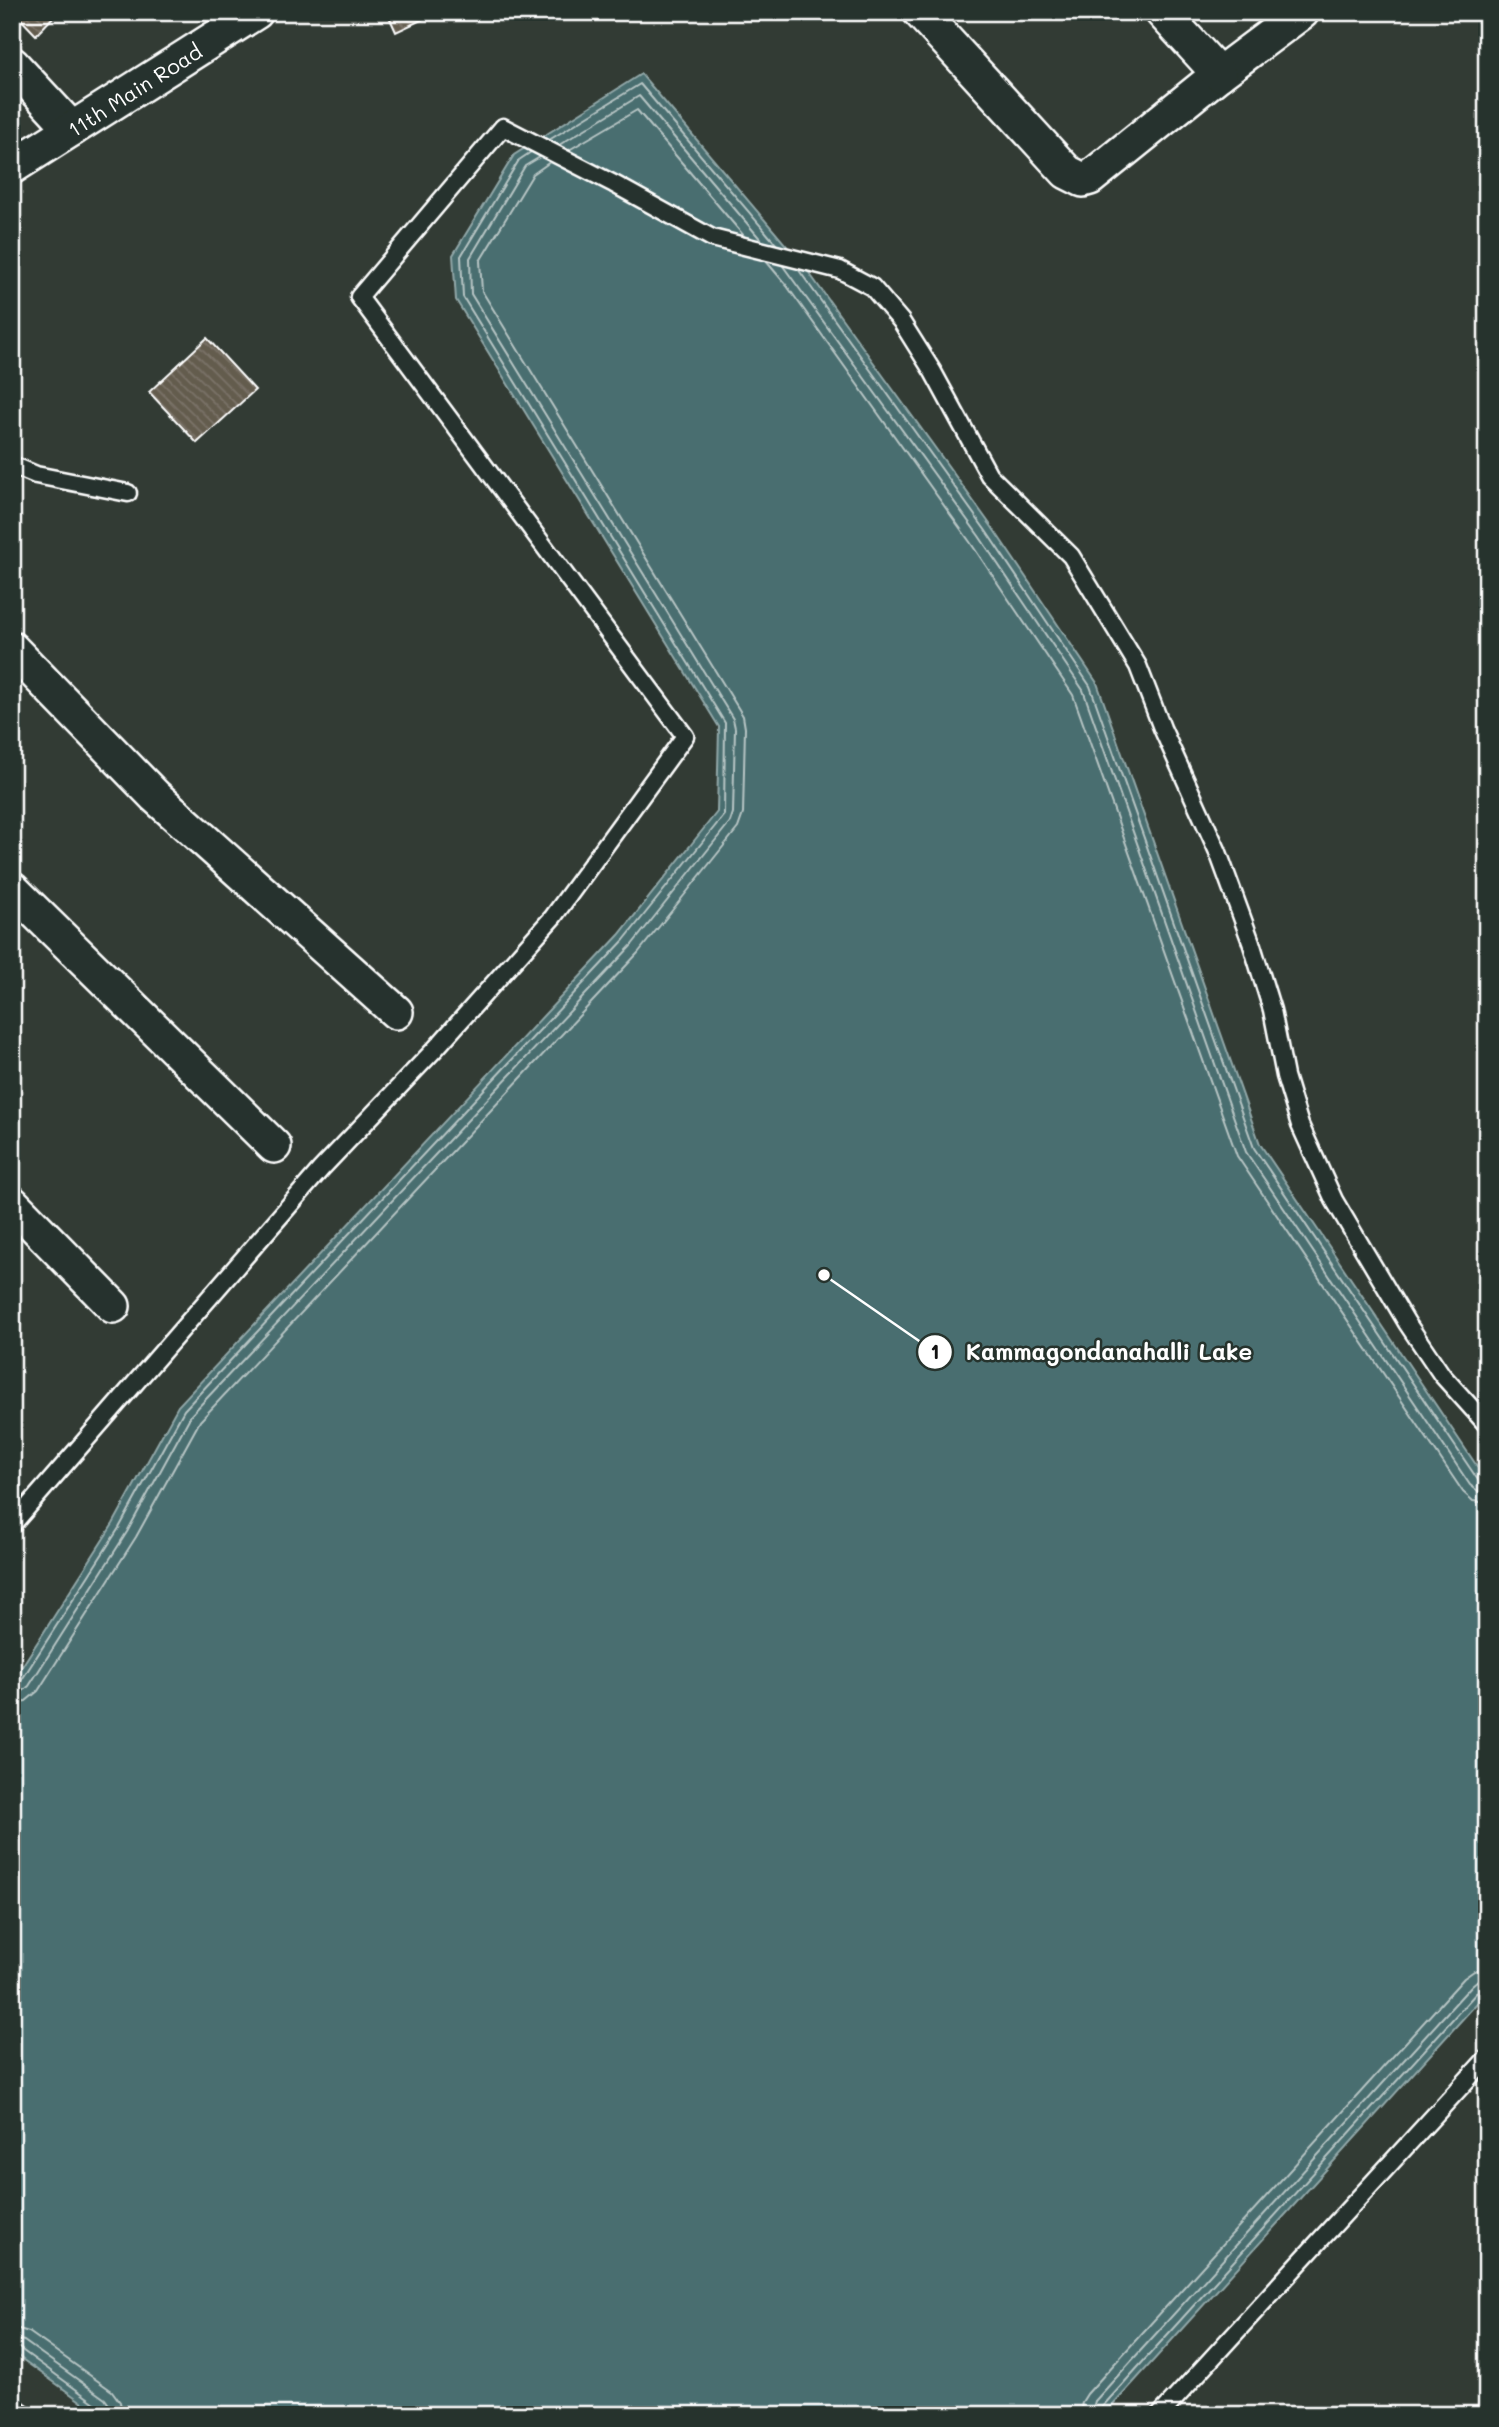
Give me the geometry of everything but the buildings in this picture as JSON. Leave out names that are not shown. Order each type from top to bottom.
[{"type":"street","name":"11th Main Road","points":[[12,167],[256,12]]},
{"type":"street","points":[[920,12],[1067,172],[1083,180],[1090,178],[1219,74],[1302,12]]},
{"type":"street","points":[[1162,12],[1219,74]]},
{"type":"street","points":[[12,64],[72,129]]},
{"type":"street","points":[[12,649],[155,796],[396,1013]]},
{"type":"street","points":[[12,889],[274,1146]]},
{"type":"street","points":[[12,1203],[114,1306]]},
{"type":"lane","points":[[12,1525],[321,1168],[436,1048],[553,917],[685,736],[359,297],[503,127],[712,238],[840,270],[872,287],[901,321],[933,372],[989,475],[1071,556],[1138,666],[1161,728],[1218,852],[1251,942],[1272,1010],[1300,1125],[1334,1200],[1442,1375],[1487,1425]]},
{"type":"lane","points":[[12,465],[36,475],[128,493]]},
{"type":"lane","points":[[1160,2415],[1487,2057]]},
{"type":"lane","points":[[12,2404],[26,2415]]},
{"type":"water","points":[[641,74],[807,270],[992,527],[1097,683],[1260,1144],[1487,1481],[1487,1992],[1104,2415],[100,2415],[12,2352],[12,1682],[113,1524],[178,1406],[619,935],[717,812],[719,727],[456,300],[453,255],[514,155]]},
{"type":"place","name":"Kammagondanahalli Lake","points":[[824,1275]]}]
